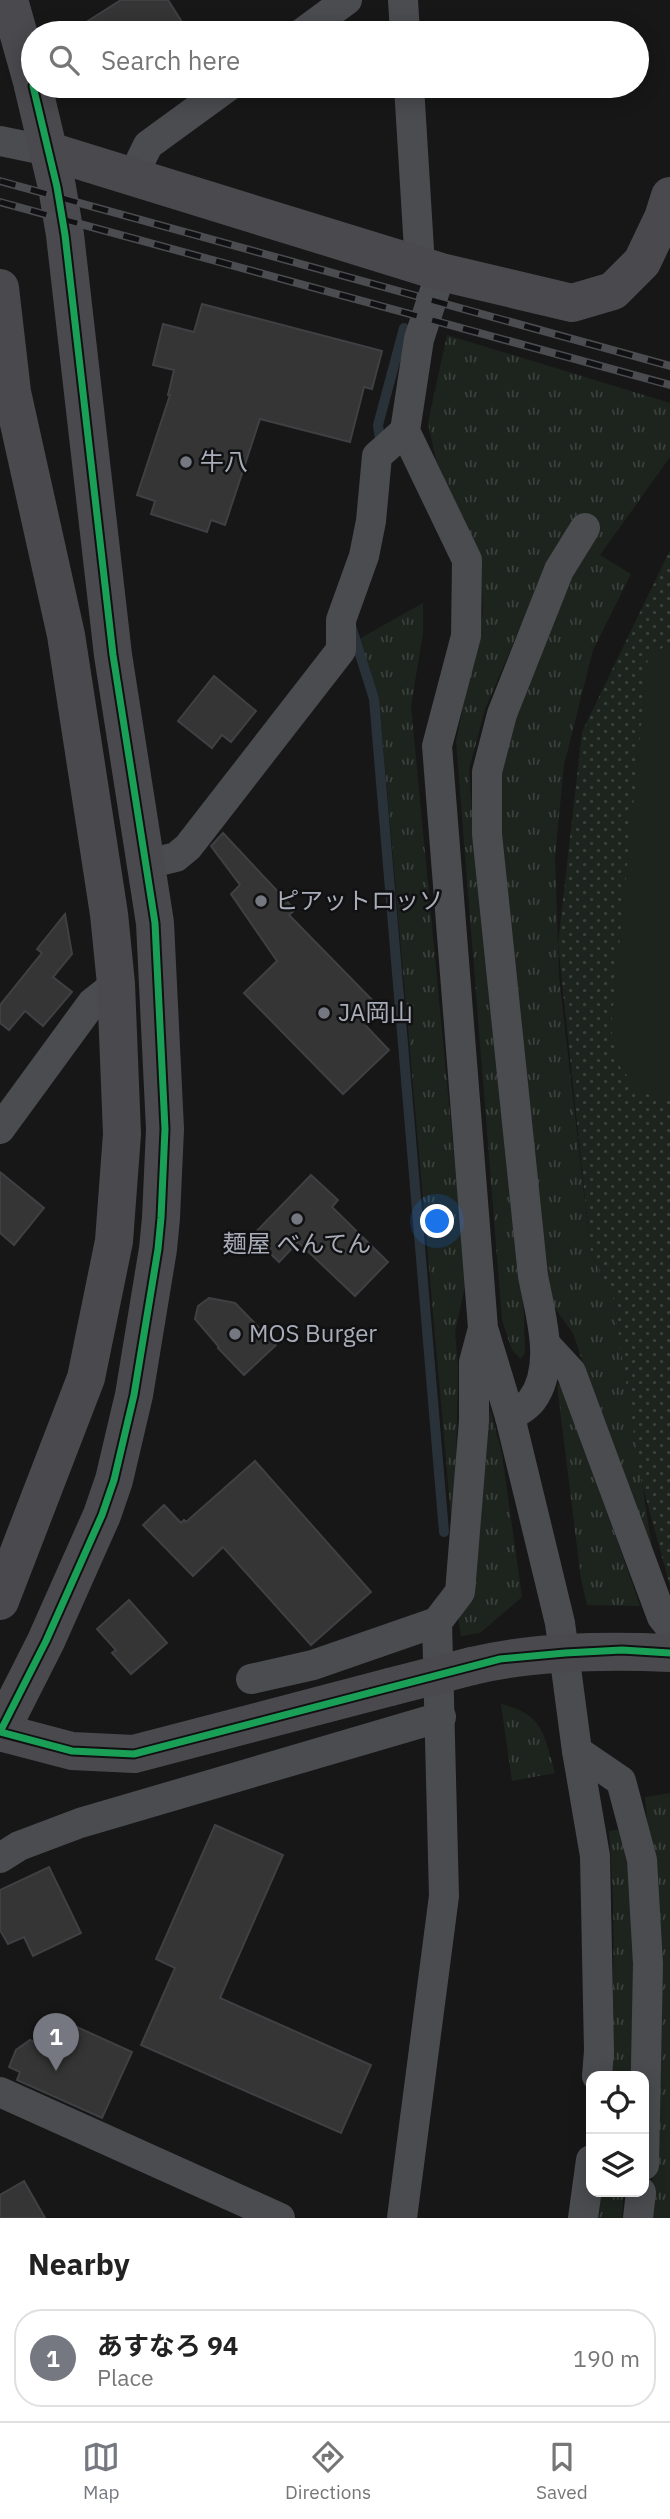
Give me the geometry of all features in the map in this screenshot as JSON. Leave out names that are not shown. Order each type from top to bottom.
[{"type":"street","points":[[9,0],[21,43]]},
{"type":"street","points":[[318,21],[347,0]]},
{"type":"street","points":[[403,0],[404,21]]},
{"type":"street","points":[[36,98],[65,235],[113,654],[155,923],[165,1129],[158,1249],[134,1395],[114,1480],[102,1515],[47,1641],[0,1732],[72,1751],[134,1754],[500,1659],[622,1650],[668,1636],[571,1372],[546,1345]]},
{"type":"street","points":[[132,178],[148,145],[213,98]]},
{"type":"street","points":[[147,864],[176,858],[188,847],[341,650],[341,620],[364,556],[371,520],[377,456],[390,445],[419,339],[430,269],[409,98]]},
{"type":"street","points":[[0,141],[49,151],[430,269],[572,303],[613,291],[642,262],[663,218],[670,196]]},
{"type":"street","points":[[0,288],[12,392],[66,635],[109,914],[116,984],[122,1134],[114,1241],[86,1378],[0,1601]]},
{"type":"street","points":[[390,445],[467,561],[466,636],[437,746],[483,1328],[510,1417],[565,1653],[577,1751],[595,1856],[597,2071]]},
{"type":"street","points":[[510,1417],[530,1402],[540,1386],[546,1345],[533,1276],[487,834],[487,772],[502,714],[554,582],[585,528]]},
{"type":"street","points":[[0,1129],[92,1003],[116,984]]},
{"type":"street","points":[[251,1679],[313,1665],[437,1622],[460,1592],[474,1422],[474,1362],[483,1328]]},
{"type":"street","points":[[402,2218],[444,1896],[437,1622]]},
{"type":"street","points":[[0,1858],[19,1846],[80,1823],[441,1717]]},
{"type":"street","points":[[577,1751],[621,1781],[642,1860],[648,1964],[645,2134]]},
{"type":"street","points":[[0,2092],[259,2214]]},
{"type":"street","points":[[583,2218],[586,2196]]},
{"type":"street","points":[[638,2218],[640,2197]]},
{"type":"green space","points":[[447,335],[670,403],[670,457],[600,555],[631,574],[593,650],[564,765],[555,856],[559,977],[591,1254],[613,1297],[653,1554],[647,1556],[573,1333],[549,1300],[497,835],[497,773],[544,632],[596,529],[576,516],[544,572],[485,709],[469,770],[474,839],[523,1293],[525,1353],[521,1359],[512,1350],[502,1320],[456,741],[483,613],[481,558],[436,460],[428,423]]},
{"type":"green space","points":[[670,550],[670,1586],[641,1480],[613,1297],[591,1254],[558,944],[582,732]]},
{"type":"green space","points":[[423,603],[423,633],[411,706],[466,1282],[455,1332],[458,1368],[455,1515],[452,1528],[381,721],[371,672],[359,639]]},
{"type":"green space","points":[[670,643],[670,1101],[640,1092],[617,1063],[611,1027],[648,657]]},
{"type":"green space","points":[[557,1385],[563,1385],[640,1606],[587,1605],[581,1579]]},
{"type":"green space","points":[[490,1408],[502,1454],[522,1597],[480,1633],[461,1636],[458,1617],[473,1600],[475,1585]]},
{"type":"green space","points":[[501,1704],[515,1708],[534,1720],[544,1738],[555,1773],[512,1781]]},
{"type":"green space","points":[[670,1793],[670,2218],[648,2218],[654,2161],[651,1854],[645,1797]]},
{"type":"green space","points":[[620,1829],[628,1869],[637,1984],[632,2071],[609,2071],[614,1954],[609,1831]]},
{"type":"green space","points":[[601,2197],[624,2197],[622,2218],[599,2218]]},
{"type":"building","points":[[121,0],[168,0],[181,21],[88,21]]},
{"type":"building","points":[[202,304],[382,351],[372,389],[364,387],[350,442],[260,419],[225,525],[211,520],[207,532],[151,514],[155,501],[137,495],[170,395],[174,370],[153,365],[163,324],[194,332]]},
{"type":"building","points":[[214,676],[256,711],[231,742],[222,735],[212,748],[178,721]]},
{"type":"building","points":[[223,833],[295,910],[289,915],[382,1010],[366,1026],[389,1050],[343,1094],[244,993],[277,961],[231,894],[240,885],[211,846]]},
{"type":"building","points":[[65,914],[72,954],[53,977],[72,992],[43,1026],[25,1011],[9,1030],[0,1023],[0,1005],[42,953],[37,949]]},
{"type":"building","points":[[0,1172],[44,1208],[14,1245],[0,1233]]},
{"type":"building","points":[[311,1175],[338,1200],[332,1207],[388,1262],[355,1296],[298,1242],[279,1262],[252,1236]]},
{"type":"building","points":[[209,1298],[235,1303],[276,1345],[244,1375],[195,1319],[198,1306]]},
{"type":"building","points":[[255,1461],[371,1592],[311,1645],[223,1547],[193,1576],[143,1525],[164,1505],[181,1523],[184,1520],[186,1522]]},
{"type":"building","points":[[129,1600],[167,1643],[131,1674],[112,1653],[116,1650],[97,1629]]},
{"type":"building","points":[[215,1825],[283,1855],[220,1998],[371,2065],[341,2133],[141,2045],[175,1968],[156,1959]]},
{"type":"building","points":[[49,1867],[81,1933],[33,1956],[24,1937],[8,1944],[0,1930],[0,1890]]},
{"type":"building","points":[[57,2018],[132,2052],[102,2118],[17,2080],[20,2072],[9,2067],[16,2050],[30,2040],[44,2047]]},
{"type":"building","points":[[24,2181],[45,2218],[0,2218],[0,2195]]},
{"type":"waterway","points":[[381,446],[378,425],[404,328]]},
{"type":"waterway","points":[[352,629],[374,699],[444,1532]]},
{"type":"railway","points":[[0,181],[670,366]]},
{"type":"railway","points":[[0,202],[670,385]]},
{"type":"cycle path","points":[[36,98],[57,187],[65,235],[113,655],[155,923],[165,1129],[158,1249],[134,1395],[114,1480],[102,1515],[46,1641],[0,1732],[72,1751],[134,1754],[500,1659],[622,1650],[670,1653]]},
{"type":"place","name":"牛八","points":[[186,462]]},
{"type":"place","name":"ピアットロッソ","points":[[261,901]]},
{"type":"place","name":"JA岡山","points":[[324,1013]]},
{"type":"place","name":"麺屋 べんてん","points":[[297,1219]]},
{"type":"place","name":"MOS Burger","points":[[235,1334]]},
{"type":"place","name":"あすなろ 94","points":[[56,2071]]}]
